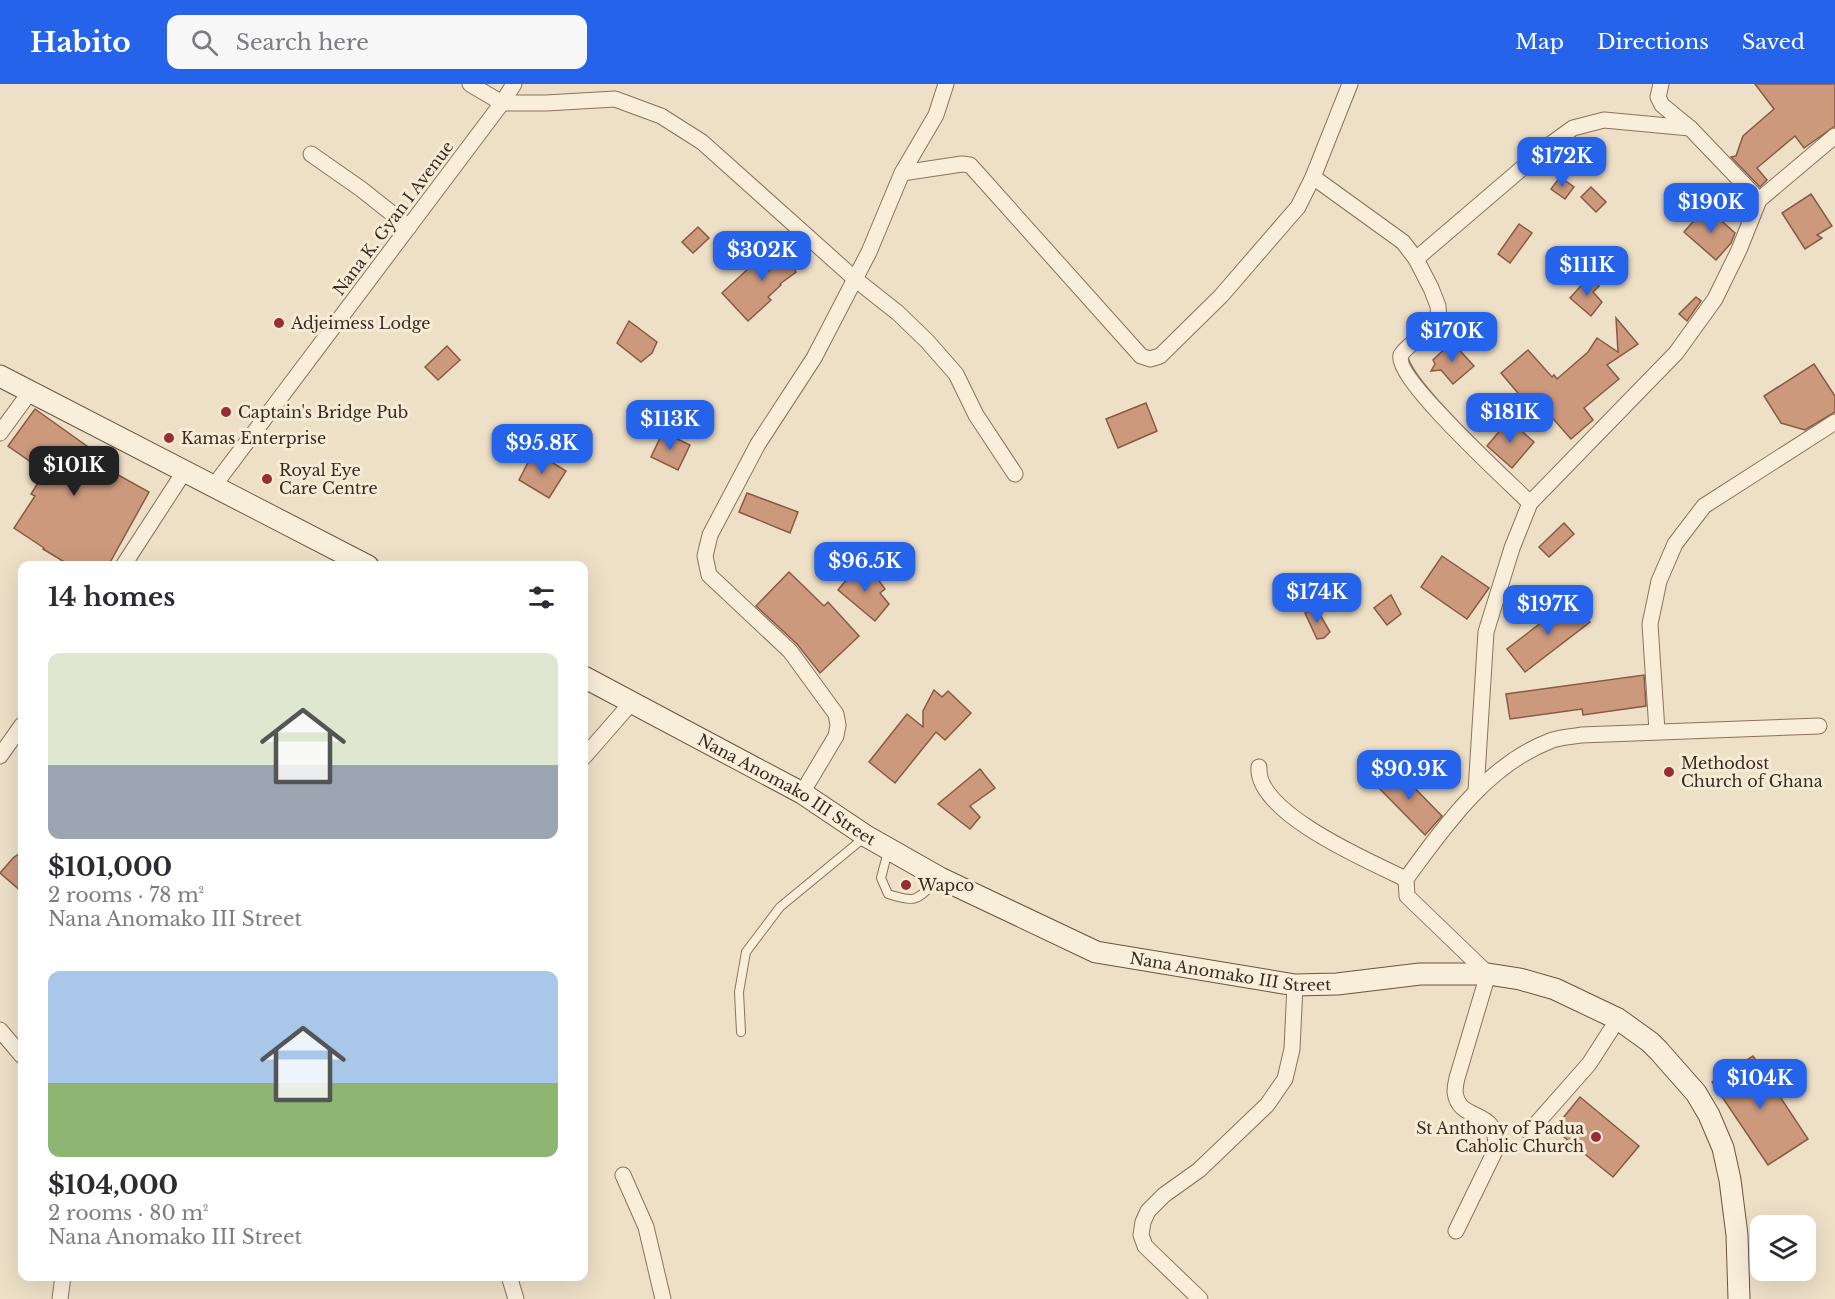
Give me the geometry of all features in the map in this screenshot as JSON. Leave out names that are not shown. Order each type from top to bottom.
[{"type":"street","points":[[470,84],[502,103],[615,99],[662,116],[702,142],[855,279],[898,313],[956,374],[976,415],[1015,474]]},
{"type":"street","name":"Nana K. Gyan I Avenue","points":[[213,487],[514,84]]},
{"type":"street","points":[[802,793],[836,736],[838,725],[836,714],[790,651],[709,575],[705,556],[710,535],[758,444],[813,358],[869,252],[902,174],[936,115],[946,84]]},
{"type":"street","points":[[902,174],[962,164],[970,165],[1141,356],[1150,359],[1160,356],[1221,296],[1298,207],[1313,177],[1350,84]]},
{"type":"street","points":[[1661,84],[1658,97],[1662,105],[1690,128],[1759,200]]},
{"type":"street","points":[[1416,259],[1548,146],[1574,128],[1604,120],[1690,128]]},
{"type":"street","points":[[1476,791],[1486,632],[1512,548],[1530,503],[1676,354],[1715,299],[1739,250],[1759,200],[1835,136]]},
{"type":"street","points":[[311,154],[361,189],[409,227]]},
{"type":"street","points":[[1313,177],[1403,242],[1416,259],[1438,306],[1439,321],[1408,347],[1401,355],[1401,364],[1420,393],[1530,503]]},
{"type":"street","points":[[0,376],[358,561]]},
{"type":"street","points":[[0,433],[30,392]]},
{"type":"street","points":[[1657,731],[1650,624],[1659,581],[1675,544],[1704,506],[1835,422]]},
{"type":"street","points":[[126,561],[184,472]]},
{"type":"street","name":"Nana Anomako III Street","points":[[588,679],[802,793],[888,849],[940,878],[1096,952],[1295,985],[1338,984],[1420,974],[1488,974],[1520,979],[1555,989],[1618,1019],[1650,1042],[1696,1093],[1723,1148],[1730,1180],[1737,1235],[1739,1299]]},
{"type":"street","points":[[588,752],[632,702]]},
{"type":"street","points":[[1456,1231],[1495,1151],[1497,1137],[1494,1129],[1485,1120],[1464,1109],[1455,1094],[1457,1078],[1488,974],[1407,896],[1406,879],[1429,846],[1476,791],[1512,762],[1550,740],[1581,735],[1657,731],[1819,726]]},
{"type":"street","points":[[0,756],[18,731]]},
{"type":"street","points":[[1259,767],[1258,775],[1261,781],[1272,797],[1291,816],[1331,843],[1406,879]]},
{"type":"street","points":[[1200,1299],[1145,1246],[1141,1235],[1143,1222],[1148,1211],[1164,1195],[1199,1170],[1267,1105],[1285,1079],[1292,1049],[1295,985]]},
{"type":"street","points":[[1529,1132],[1589,1064],[1618,1019]]},
{"type":"street","points":[[0,1030],[18,1051]]},
{"type":"street","points":[[623,1175],[646,1227],[663,1299]]},
{"type":"street","points":[[60,1299],[62,1281]]},
{"type":"street","points":[[511,1281],[516,1299]]},
{"type":"lane","points":[[741,1032],[739,992],[746,952],[780,907],[867,836]]},
{"type":"lane","points":[[888,849],[881,878],[888,894],[907,900],[918,898],[940,878]]},
{"type":"building","points":[[1755,84],[1835,84],[1835,126],[1804,148],[1795,136],[1757,168],[1767,180],[1760,187],[1731,157],[1736,156],[1743,136],[1774,109]]},
{"type":"building","points":[[1560,177],[1574,187],[1565,199],[1551,189]]},
{"type":"building","points":[[1591,187],[1606,202],[1596,212],[1581,197]]},
{"type":"building","points":[[1811,194],[1832,226],[1817,235],[1822,238],[1805,249],[1782,213]]},
{"type":"building","points":[[1706,207],[1735,233],[1731,243],[1716,260],[1684,232]]},
{"type":"building","points":[[1519,224],[1532,233],[1510,263],[1498,254]]},
{"type":"building","points":[[698,227],[709,238],[693,253],[682,242]]},
{"type":"building","points":[[798,241],[808,250],[792,266],[796,272],[780,284],[768,297],[771,300],[748,321],[722,293],[749,268],[746,264],[755,256],[769,271],[780,249],[784,255]]},
{"type":"building","points":[[1589,277],[1599,286],[1593,292],[1602,302],[1591,316],[1570,298]]},
{"type":"building","points":[[1696,297],[1701,301],[1687,321],[1679,314]]},
{"type":"building","points":[[1616,318],[1638,344],[1607,365],[1619,379],[1584,408],[1593,420],[1571,439],[1548,413],[1540,419],[1501,373],[1528,350],[1552,377],[1554,375],[1557,379],[1588,352],[1597,338],[1618,352]]},
{"type":"building","points":[[629,321],[657,342],[652,353],[641,362],[617,343]]},
{"type":"building","points":[[1452,342],[1474,366],[1453,384],[1441,370],[1431,371],[1435,364],[1433,360]]},
{"type":"building","points":[[447,346],[460,360],[438,380],[425,367]]},
{"type":"building","points":[[1814,364],[1835,396],[1835,412],[1805,430],[1781,423],[1764,396]]},
{"type":"building","points":[[1146,403],[1157,431],[1118,448],[1106,419]]},
{"type":"building","points":[[35,409],[98,454],[93,461],[149,492],[111,561],[63,561],[14,528],[35,496],[31,494],[45,472],[8,446]]},
{"type":"building","points":[[1509,420],[1534,442],[1512,468],[1487,446]]},
{"type":"building","points":[[663,432],[690,445],[678,470],[651,457]]},
{"type":"building","points":[[534,451],[566,471],[549,498],[519,480]]},
{"type":"building","points":[[747,493],[798,512],[790,533],[739,512]]},
{"type":"building","points":[[1564,523],[1574,534],[1549,557],[1539,547]]},
{"type":"building","points":[[1442,556],[1489,588],[1467,619],[1421,587]]},
{"type":"building","points":[[857,567],[871,579],[875,575],[885,589],[880,593],[889,604],[875,621],[838,590]]},
{"type":"building","points":[[789,572],[824,606],[828,602],[859,636],[820,673],[797,644],[756,606]]},
{"type":"building","points":[[1391,595],[1401,614],[1387,625],[1374,608]]},
{"type":"building","points":[[1572,599],[1590,622],[1525,672],[1507,649]]},
{"type":"building","points":[[1316,608],[1330,632],[1324,638],[1317,639],[1305,613]]},
{"type":"building","points":[[1644,675],[1646,706],[1583,715],[1582,709],[1510,719],[1506,694]]},
{"type":"building","points":[[934,690],[942,697],[948,691],[971,713],[945,740],[936,732],[895,783],[869,762],[907,714],[923,727],[923,711]]},
{"type":"building","points":[[1394,767],[1442,816],[1425,835],[1376,785]]},
{"type":"building","points":[[980,769],[995,788],[970,806],[980,817],[970,829],[938,804]]},
{"type":"building","points":[[18,854],[18,889],[0,873]]},
{"type":"building","points":[[1753,1056],[1808,1139],[1768,1165],[1712,1082]]},
{"type":"building","name":"St Anthony of Padua Caholic Church","points":[[1580,1097],[1639,1146],[1613,1177],[1554,1129]]},
{"type":"place","name":"Adjeimess Lodge","points":[[279,323]]},
{"type":"place","name":"Captain's Bridge Pub","points":[[226,412]]},
{"type":"place","name":"Kamas Enterprise","points":[[169,438]]},
{"type":"place","name":"Royal Eye Care Centre","points":[[267,479]]},
{"type":"place","name":"Methodost Church of Ghana","points":[[1669,772]]},
{"type":"place","name":"Wapco","points":[[906,885]]},
{"type":"place","name":"St Anthony of Padua Caholic Church","points":[[1596,1137]]}]
